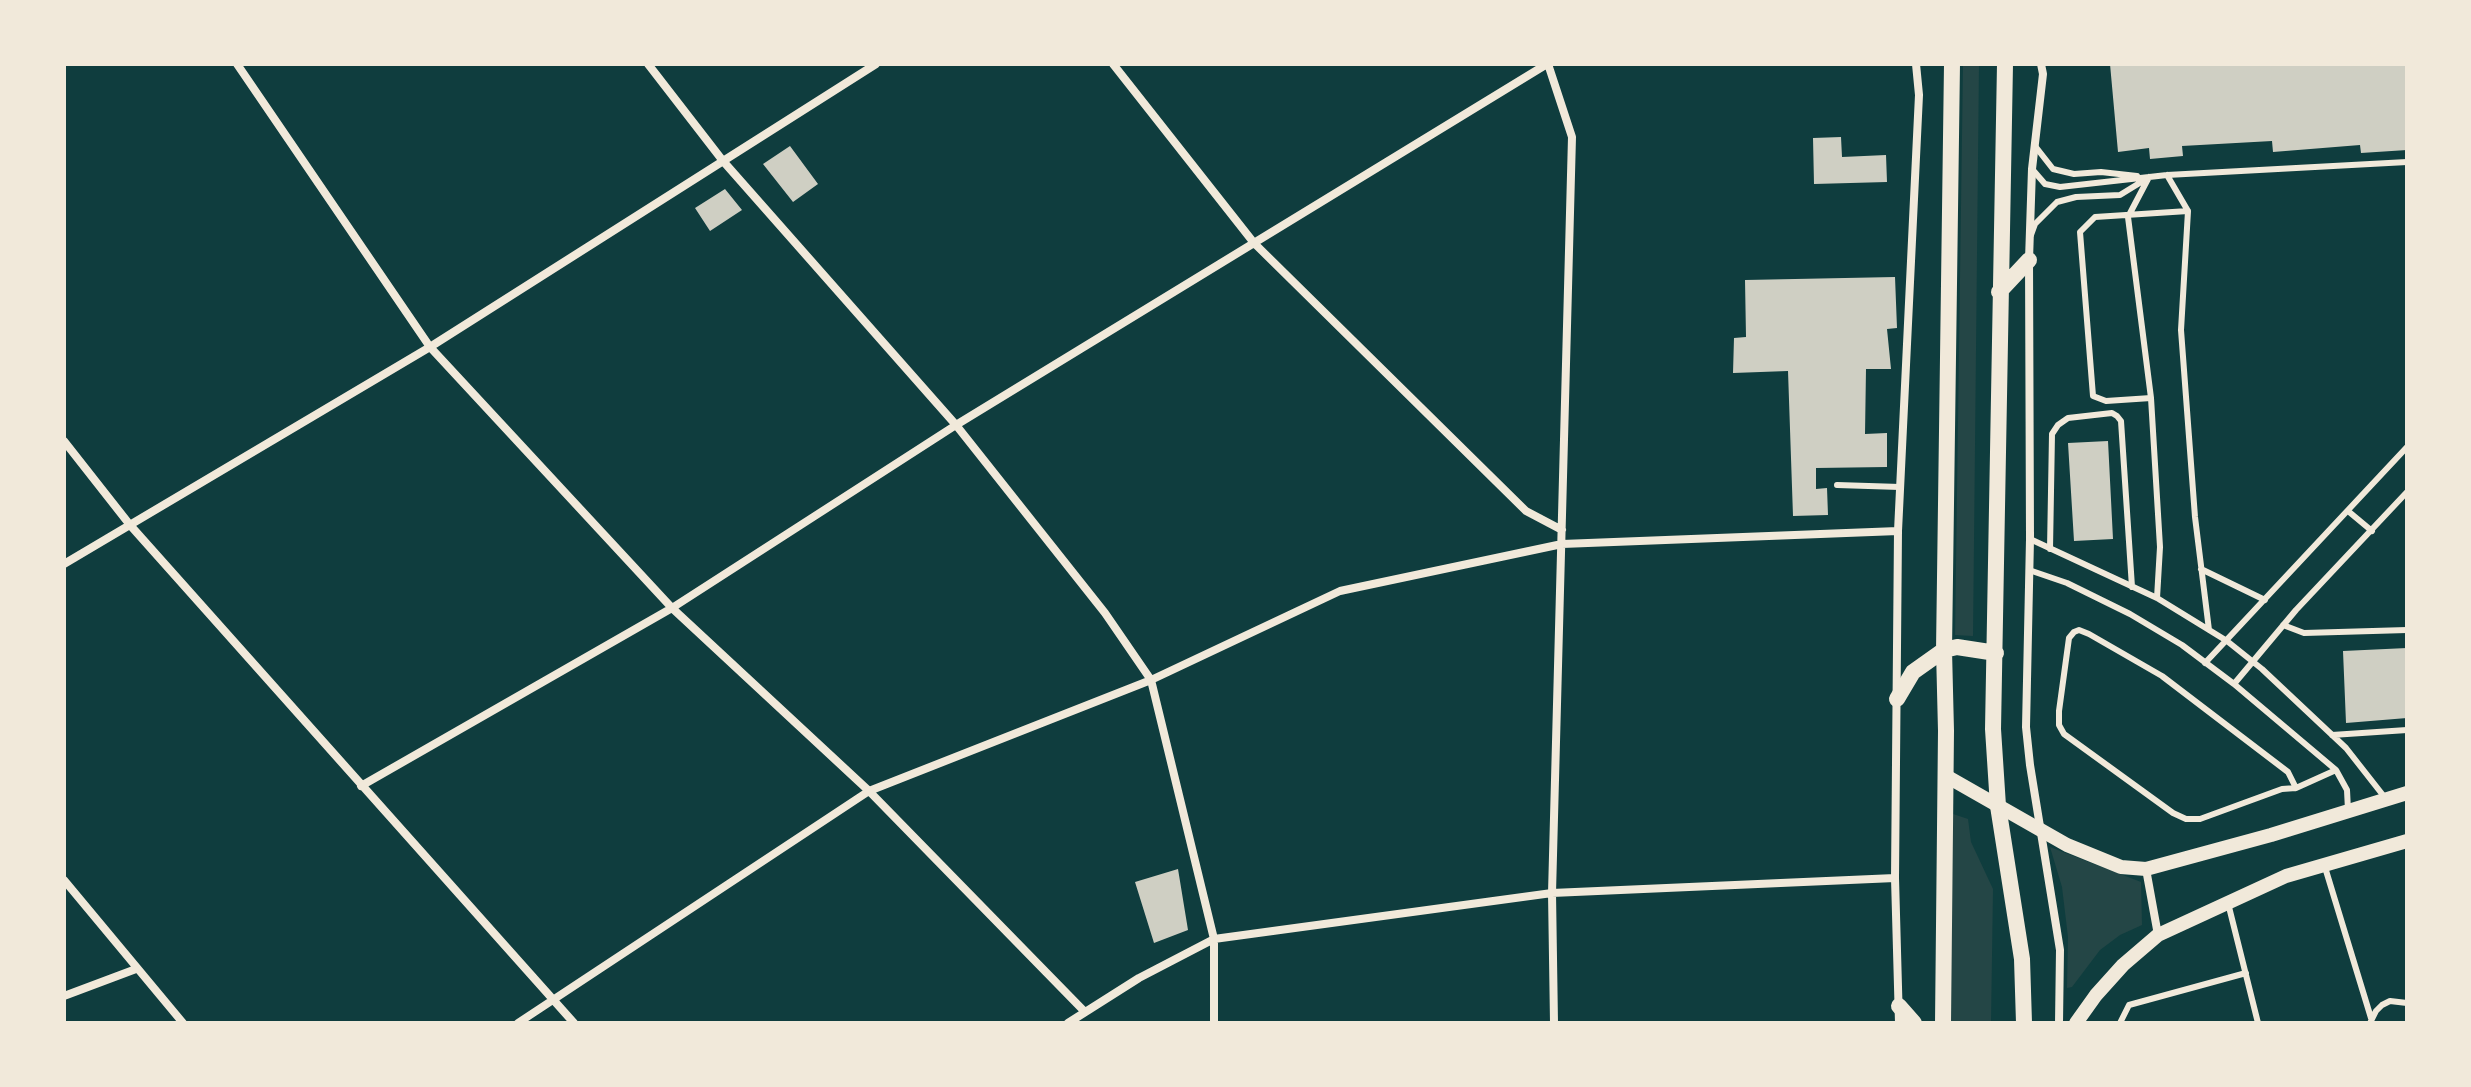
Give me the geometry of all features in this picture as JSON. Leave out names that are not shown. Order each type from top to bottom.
[{"type":"main road","points":[[1943,1023],[1944,650],[1952,64]]},
{"type":"main road","points":[[2005,64],[1993,729],[1998,806],[2022,959],[2024,1023]]},
{"type":"main road","points":[[1999,292],[2029,260]]},
{"type":"main road","points":[[1897,699],[1913,672],[1944,650],[1957,647],[1996,653]]},
{"type":"main road","points":[[1899,1015],[1914,1023]]},
{"type":"street","points":[[237,64],[430,347],[672,608],[869,791],[1084,1011]]},
{"type":"street","points":[[648,64],[723,161],[956,425],[1105,613],[1151,680],[1214,939],[1214,1023]]},
{"type":"street","points":[[64,564],[430,347],[876,64]]},
{"type":"street","points":[[1113,64],[1254,243],[1526,511],[1562,530]]},
{"type":"street","points":[[361,786],[672,608],[956,425],[1547,64],[1572,137],[1552,893],[1554,1023]]},
{"type":"street","points":[[1899,1015],[1895,878],[1898,531],[1918,111],[1916,64]]},
{"type":"street","points":[[2041,64],[2043,74],[2032,169],[2029,260],[2030,539],[2026,727],[2060,950],[2059,1023]]},
{"type":"street","points":[[64,441],[130,525],[574,1023]]},
{"type":"street","points":[[518,1023],[869,791],[1151,680],[1340,591],[1562,544],[1898,531]]},
{"type":"street","points":[[1946,776],[2067,845],[2121,867],[2146,869],[2407,793]]},
{"type":"street","points":[[2076,1023],[2123,965],[2158,935],[2286,876],[2407,841]]},
{"type":"street","points":[[2146,869],[2158,935]]},
{"type":"street","points":[[1068,1023],[1139,978],[1214,939],[1552,893],[1895,878]]},
{"type":"street","points":[[64,880],[183,1023]]},
{"type":"street","points":[[64,996],[136,969]]},
{"type":"lane","points":[[2035,146],[2053,169],[2074,174],[2101,172],[2149,177]]},
{"type":"lane","points":[[2032,169],[2045,184],[2060,187],[2167,175],[2407,162]]},
{"type":"lane","points":[[2167,175],[2188,211],[2181,330],[2209,630]]},
{"type":"lane","points":[[2149,177],[2128,217],[2151,398],[2160,547],[2157,598]]},
{"type":"lane","points":[[2030,237],[2035,224],[2057,202],[2076,197],[2120,195],[2149,177]]},
{"type":"lane","points":[[2151,398],[2106,401],[2093,396],[2090,389],[2080,232],[2095,217],[2188,211]]},
{"type":"lane","points":[[2050,549],[2052,434],[2068,418],[2112,413],[2121,421],[2132,587]]},
{"type":"lane","points":[[2205,663],[2407,447]]},
{"type":"lane","points":[[1837,485],[1900,487]]},
{"type":"lane","points":[[2234,684],[2283,625],[2407,492]]},
{"type":"lane","points":[[2348,511],[2372,531]]},
{"type":"lane","points":[[2030,539],[2157,598],[2227,641],[2332,735],[2386,799]]},
{"type":"lane","points":[[2201,569],[2265,600]]},
{"type":"lane","points":[[2029,570],[2067,583],[2130,614],[2234,684],[2336,770],[2347,790],[2348,811]]},
{"type":"lane","points":[[2283,625],[2304,633],[2407,630]]},
{"type":"lane","points":[[2296,788],[2288,772],[2162,676],[2089,634],[2079,630],[2069,638],[2059,711],[2059,725],[2064,734],[2173,813],[2186,819],[2200,819],[2282,789],[2296,788],[2336,770]]},
{"type":"lane","points":[[2332,735],[2407,730]]},
{"type":"lane","points":[[2324,864],[2371,1021]]},
{"type":"lane","points":[[2228,903],[2258,1023]]},
{"type":"lane","points":[[2120,1023],[2129,1005],[2246,973]]},
{"type":"lane","points":[[2371,1021],[2376,1011],[2390,1001],[2407,1003]]},
{"type":"shaded area","points":[[1963,64],[1979,64],[1973,636],[1955,635]]},
{"type":"shaded area","points":[[1953,814],[1968,819],[1971,842],[1993,889],[1991,1023],[1950,1023]]},
{"type":"shaded area","points":[[2050,847],[2141,882],[2142,925],[2120,935],[2100,950],[2072,987],[2067,988],[2068,937],[2062,887]]},
{"type":"building","points":[[2110,64],[2407,64],[2407,150],[2361,153],[2360,145],[2273,152],[2272,141],[2182,146],[2183,156],[2150,159],[2149,148],[2118,152]]},
{"type":"building","points":[[1841,137],[1842,157],[1886,155],[1887,182],[1814,184],[1813,138]]},
{"type":"building","points":[[790,146],[818,184],[793,202],[763,164]]},
{"type":"building","points":[[725,189],[742,210],[710,231],[695,208]]},
{"type":"building","points":[[1895,277],[1897,328],[1887,329],[1891,369],[1866,369],[1865,434],[1887,433],[1887,467],[1816,468],[1816,489],[1827,488],[1828,515],[1793,516],[1788,371],[1733,373],[1734,338],[1746,337],[1745,280]]},
{"type":"building","points":[[2108,441],[2113,539],[2074,541],[2068,443]]},
{"type":"building","points":[[2407,648],[2407,718],[2346,723],[2343,651]]},
{"type":"building","points":[[1178,869],[1188,930],[1154,943],[1135,882]]}]
